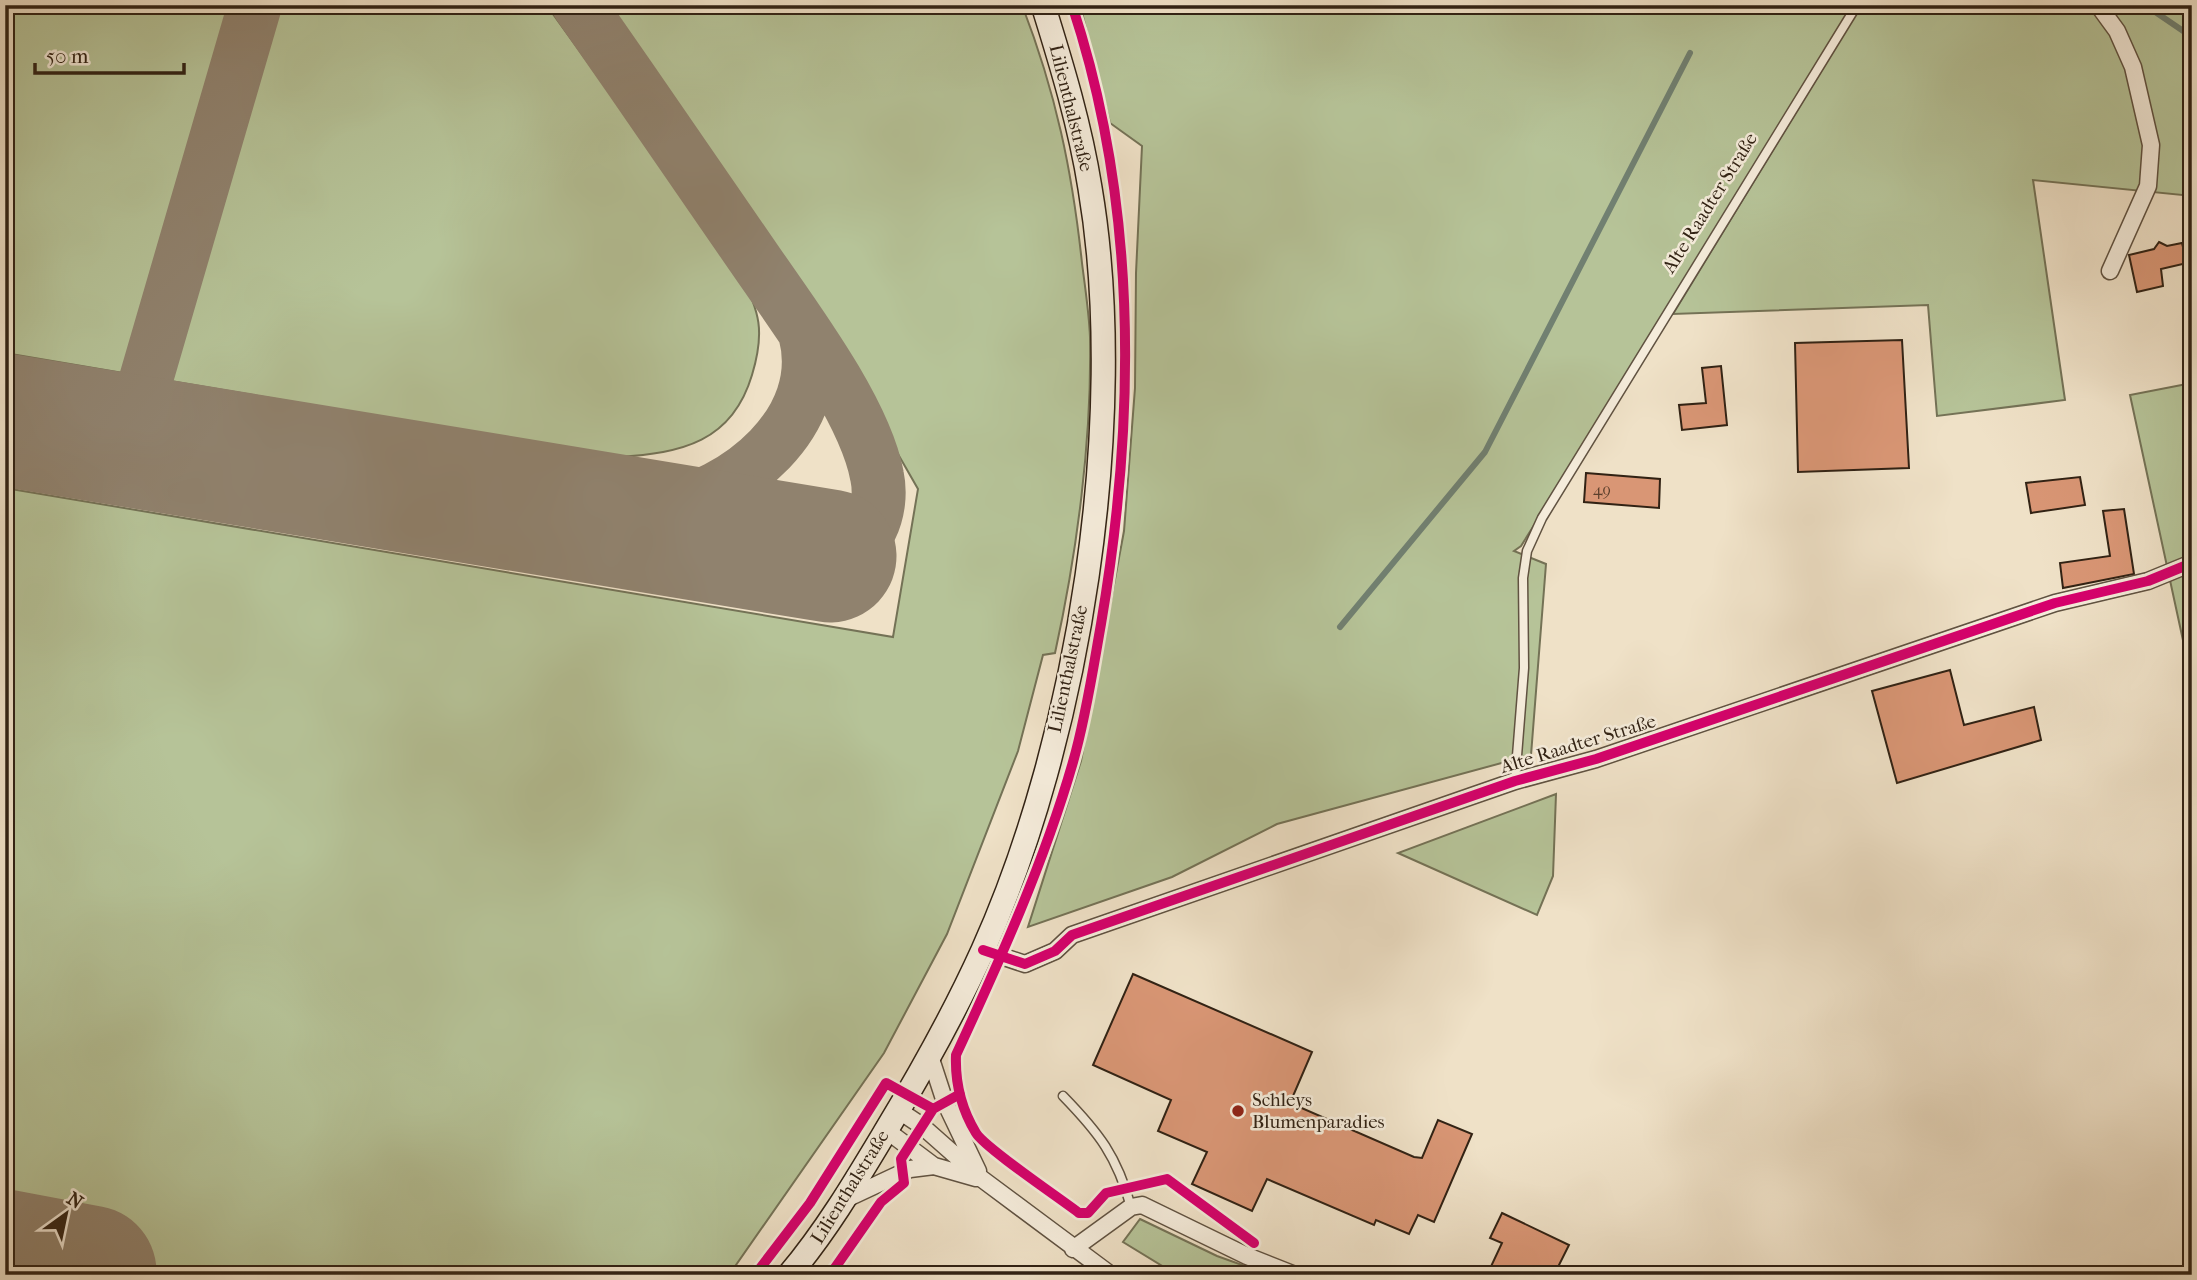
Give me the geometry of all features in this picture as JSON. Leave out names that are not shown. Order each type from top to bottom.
[{"type":"main road","name":"Lilienthalstraße","points":[[789,1275],[843,1201],[892,1120],[930,1056],[984,950],[1012,877],[1062,708],[1083,598],[1101,455],[1103,334],[1091,191],[1077,115],[1043,5]]},
{"type":"street","points":[[2098,5],[2117,31],[2133,67],[2151,145],[2148,186],[2109,271]]},
{"type":"street","name":"Alte Raadter Straße","points":[[984,950],[1024,964],[1055,951],[1072,935],[1515,782],[1596,759],[2055,603],[2148,582],[2192,563]]},
{"type":"street","points":[[930,1056],[945,1102],[982,1179]]},
{"type":"street","points":[[892,1120],[934,1166]]},
{"type":"street","points":[[892,1120],[922,1126],[982,1179],[1111,1275]]},
{"type":"street","points":[[843,1201],[902,1171],[934,1166],[982,1179]]},
{"type":"street","points":[[1073,1249],[1131,1208],[1142,1205],[1247,1256],[1295,1275]]},
{"type":"lane","name":"Alte Raadter Straße","points":[[1515,782],[1524,668],[1523,579],[1527,551],[1542,518],[1857,5]]},
{"type":"lane","points":[[1062,1096],[1100,1134],[1125,1186],[1131,1208]]},
{"type":"green space","points":[[5,5],[542,5],[550,10],[740,273],[756,311],[759,334],[756,360],[743,398],[732,416],[702,440],[663,452],[618,457],[5,353]]},
{"type":"green space","points":[[605,5],[1022,5],[1044,69],[1061,132],[1078,229],[1090,337],[1086,455],[1070,576],[1055,653],[1043,655],[1018,751],[947,934],[884,1053],[729,1275],[5,1275],[5,488],[893,637],[918,489],[792,269]]},
{"type":"green space","points":[[1080,5],[2172,5],[2192,17],[2192,196],[2033,180],[2065,400],[1937,416],[1928,305],[1673,314],[1829,58],[1521,546],[1514,551],[1546,564],[1531,755],[1277,824],[1172,877],[1028,927],[1081,761],[1124,531],[1135,388],[1136,273],[1142,146],[1110,123]]},
{"type":"green space","points":[[2192,383],[2192,682],[2130,395]]},
{"type":"green space","points":[[1556,794],[1553,876],[1537,915],[1398,853]]},
{"type":"green space","points":[[1140,1219],[1217,1256],[1270,1275],[1177,1275],[1123,1242]]},
{"type":"building","points":[[2159,242],[2167,246],[2182,243],[2187,263],[2161,269],[2163,286],[2137,292],[2129,255],[2154,249]]},
{"type":"building","points":[[1902,340],[1909,468],[1798,472],[1795,343]]},
{"type":"building","points":[[1721,366],[1727,425],[1682,430],[1679,405],[1706,403],[1702,368]]},
{"type":"building","points":[[1586,473],[1660,479],[1659,508],[1584,502]]},
{"type":"building","points":[[2080,477],[2085,505],[2031,513],[2026,483]]},
{"type":"building","points":[[2124,509],[2134,574],[2063,588],[2060,563],[2110,556],[2103,511]]},
{"type":"building","points":[[1950,670],[1964,725],[2034,707],[2041,740],[1897,783],[1872,691]]},
{"type":"building","name":"Schleys Blumenparadies","points":[[1133,974],[1312,1052],[1290,1103],[1414,1157],[1422,1158],[1438,1120],[1472,1134],[1434,1222],[1418,1215],[1409,1234],[1376,1220],[1374,1225],[1267,1179],[1252,1211],[1192,1184],[1207,1152],[1158,1131],[1171,1100],[1093,1065]]},
{"type":"building","points":[[1502,1213],[1569,1245],[1554,1275],[1487,1275],[1502,1243],[1490,1238]]},
{"type":"waterway","points":[[2145,5],[2192,37]]},
{"type":"waterway","points":[[1340,627],[1485,452],[1690,53]]},
{"type":"taxiway","points":[[128,441],[255,5]]},
{"type":"taxiway","points":[[579,5],[809,338],[859,423],[877,476],[878,502],[871,528],[864,539],[844,553],[830,556]]},
{"type":"taxiway","points":[[534,507],[580,512],[642,511],[687,501],[717,489],[745,471],[770,449],[790,424],[803,396],[809,366],[805,333]]},
{"type":"runway","points":[[5,420],[830,556]]},
{"type":"runway","points":[[5,1256],[90,1272]]},
{"type":"cycle path","points":[[1072,5],[1094,80],[1109,157],[1119,234],[1125,391],[1113,547],[1089,693],[1073,762],[1035,874],[956,1055],[958,1085],[967,1115],[982,1140],[1079,1213],[1088,1213],[1106,1193],[1167,1179],[1254,1243]]},
{"type":"cycle path","points":[[983,950],[1025,964],[1055,951],[1072,935],[1515,781],[1596,759],[2055,603],[2148,581],[2192,563]]},
{"type":"cycle path","points":[[755,1275],[810,1203],[886,1083],[933,1109]]},
{"type":"cycle path","points":[[830,1275],[881,1202],[904,1183],[901,1159],[933,1109],[960,1094]]},
{"type":"place","name":"Schleys Blumenparadies","points":[[1238,1111]]}]
